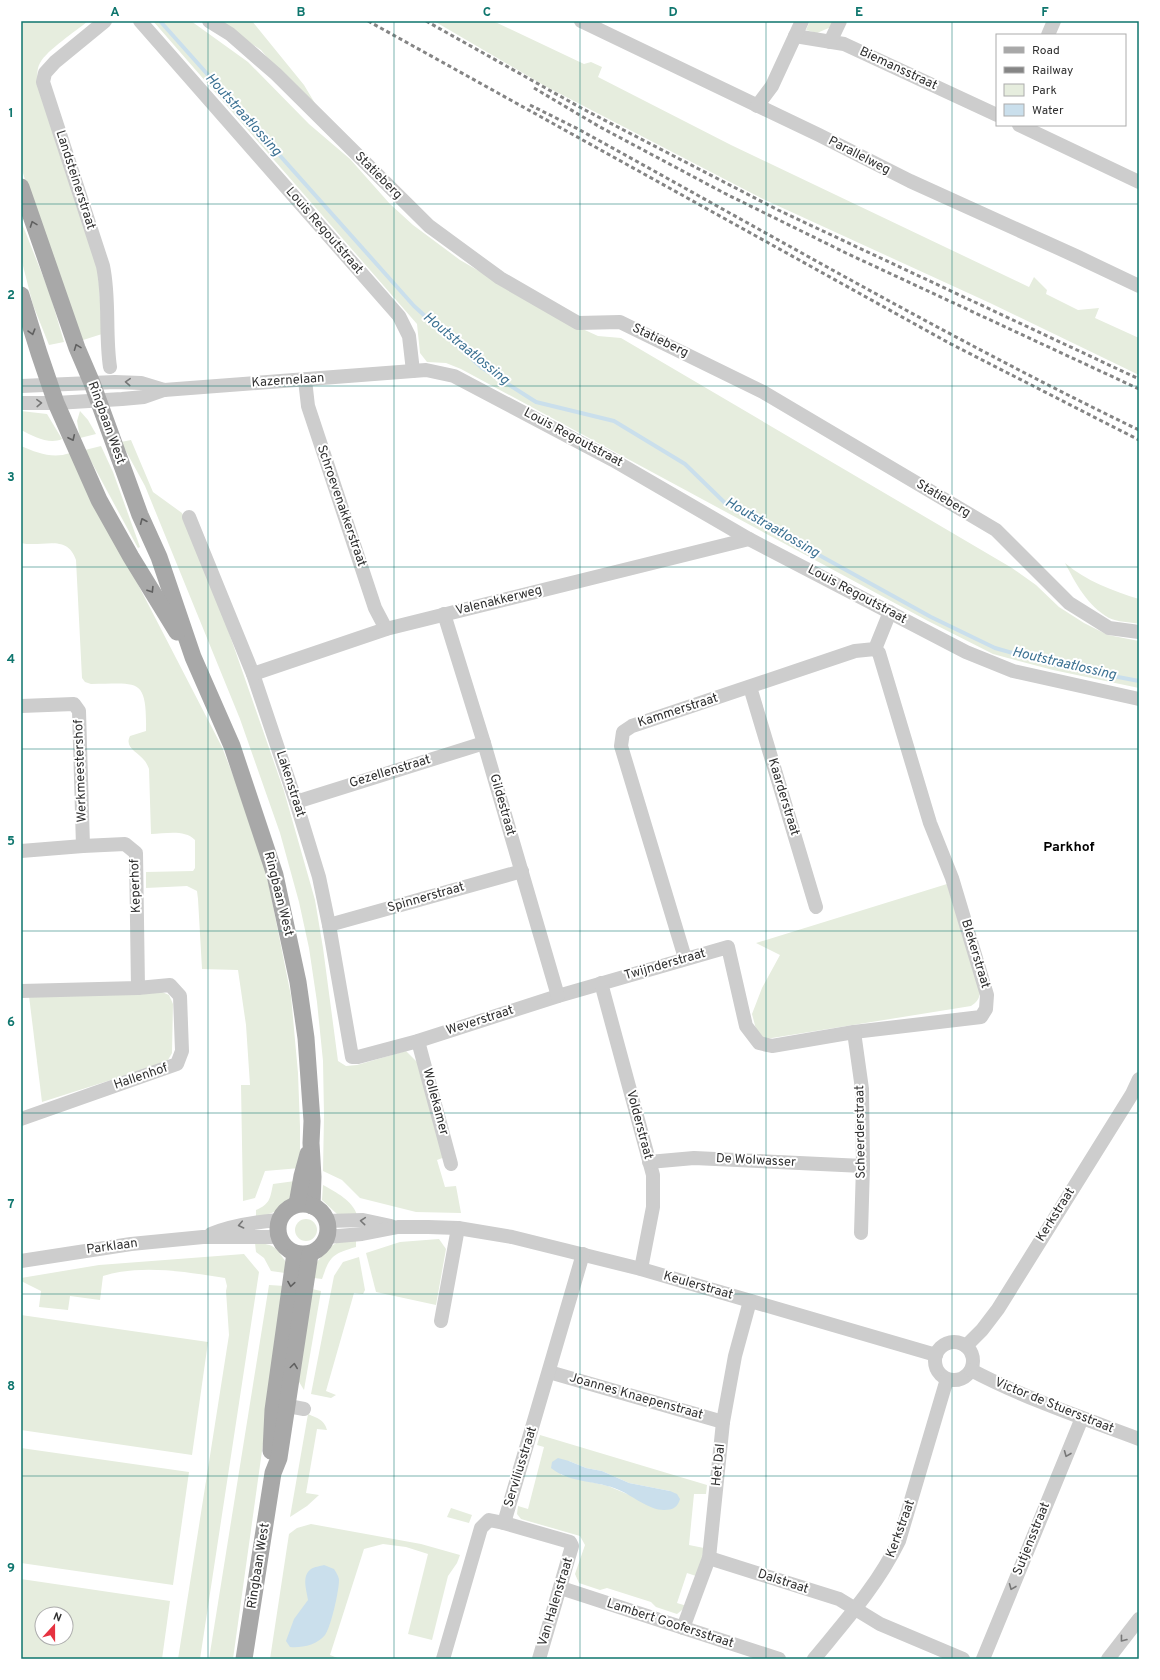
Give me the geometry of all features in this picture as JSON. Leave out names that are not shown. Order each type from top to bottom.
[{"type":"main road","name":"Ringbaan West","points":[[21,187],[77,348],[92,383],[110,436],[138,508],[159,557],[193,658],[232,746],[275,874],[298,982],[306,1038],[312,1121],[311,1143],[314,1177],[305,1205]]},
{"type":"main road","name":"Ringbaan West","points":[[21,295],[56,403],[99,500],[131,557],[193,658]]},
{"type":"main road","points":[[305,1205],[321,1212],[327,1229],[319,1249],[303,1254],[285,1248],[278,1232],[279,1220],[286,1210],[305,1205]]},
{"type":"main road","name":"Ringbaan West","points":[[244,1659],[273,1473],[279,1458],[293,1401],[303,1254]]},
{"type":"street","name":"Landsteinerstraat","points":[[105,21],[55,62],[45,73],[43,82],[103,266],[107,285],[108,349],[110,367]]},
{"type":"street","name":"Louis Regoutstraat","points":[[140,21],[399,316],[409,336],[413,371],[438,371],[470,383],[614,460],[749,539],[966,652],[1013,671],[1139,699]]},
{"type":"street","name":"Statieberg","points":[[209,21],[230,34],[276,74],[429,226],[500,278],[578,323],[620,322],[763,392],[996,530],[1069,603],[1109,628],[1139,632]]},
{"type":"street","name":"Parallelweg","points":[[581,21],[910,181],[1078,256],[1139,286]]},
{"type":"street","points":[[757,106],[772,86],[802,21]]},
{"type":"street","points":[[830,42],[840,21]]},
{"type":"street","points":[[1048,34],[1054,21]]},
{"type":"street","name":"Biemansstraat","points":[[795,36],[844,44],[996,115]]},
{"type":"street","points":[[1021,126],[1139,182]]},
{"type":"street","name":"Kazernelaan","points":[[21,403],[56,403],[144,397],[164,390],[413,371]]},
{"type":"street","name":"Schroevenakkerstraat","points":[[304,380],[308,406],[376,608],[386,629]]},
{"type":"street","name":"Kazernelaan","points":[[21,386],[115,382],[142,383],[164,390]]},
{"type":"street","name":"Lakenstraat","points":[[189,516],[253,674],[296,802],[319,877],[352,1057],[358,1057]]},
{"type":"street","name":"Valenakkerweg","points":[[253,674],[386,629],[749,539]]},
{"type":"street","points":[[875,649],[890,612]]},
{"type":"street","name":"Gildestraat","points":[[444,614],[484,743],[558,996]]},
{"type":"street","name":"Kammerstraat","points":[[685,958],[621,746],[623,732],[632,726],[750,688],[855,651],[875,649]]},
{"type":"street","name":"Blekerstraat","points":[[728,947],[746,1026],[759,1043],[772,1046],[854,1032],[981,1016],[986,1009],[987,995],[952,878],[930,823],[879,653],[875,649]]},
{"type":"street","name":"Kaarderstraat","points":[[750,688],[816,907]]},
{"type":"street","name":"Werkmeestershof","points":[[21,706],[74,704],[79,711],[83,846]]},
{"type":"street","name":"Gezellenstraat","points":[[296,802],[484,743]]},
{"type":"street","name":"Keperhof","points":[[21,851],[125,844],[136,853],[138,988]]},
{"type":"street","name":"Spinnerstraat","points":[[329,925],[522,871]]},
{"type":"street","name":"Twijnderstraat","points":[[601,983],[728,947]]},
{"type":"street","name":"Weverstraat","points":[[358,1057],[418,1041],[601,983]]},
{"type":"street","name":"Volderstraat","points":[[601,983],[653,1175],[653,1207],[641,1269]]},
{"type":"street","name":"Hallenhof","points":[[21,991],[138,988],[170,985],[180,996],[182,1051],[177,1064],[21,1119]]},
{"type":"street","name":"Scheerderstraat","points":[[854,1032],[862,1089],[863,1166],[861,1233]]},
{"type":"street","name":"Wollekamer","points":[[418,1041],[451,1164]]},
{"type":"street","name":"Kerkstraat","points":[[966,1346],[982,1330],[998,1309],[1132,1094],[1139,1079]]},
{"type":"street","name":"De Wolwasser","points":[[649,1162],[694,1158],[863,1166]]},
{"type":"street","name":"Parklaan","points":[[203,1237],[228,1227],[246,1223],[279,1220]]},
{"type":"street","name":"Keulerstraat","points":[[327,1229],[362,1234],[398,1228],[458,1228],[512,1237],[641,1269],[936,1355]]},
{"type":"street","points":[[441,1321],[458,1228]]},
{"type":"street","name":"Parklaan","points":[[21,1261],[131,1244],[203,1237],[279,1237]]},
{"type":"street","name":"Serviliusstraat","points":[[442,1659],[481,1528],[489,1520],[504,1522],[583,1254]]},
{"type":"street","name":"Het Dal","points":[[683,1628],[709,1558],[723,1422],[735,1356],[750,1301]]},
{"type":"street","points":[[949,1342],[958,1342],[966,1346],[973,1356],[971,1370],[967,1376],[961,1379],[947,1379],[938,1371],[935,1363],[936,1355],[941,1347],[949,1342]]},
{"type":"street","name":"Victor de Stuersstraat","points":[[971,1370],[988,1379],[1082,1418],[1139,1439]]},
{"type":"street","name":"Joannes Knaepenstraat","points":[[549,1372],[723,1422]]},
{"type":"street","name":"Kerkstraat","points":[[814,1659],[872,1589],[887,1565],[899,1541],[947,1379]]},
{"type":"street","name":"Sutjensstraat","points":[[982,1659],[1082,1418]]},
{"type":"street","name":"Van Halenstraat","points":[[504,1522],[570,1542],[572,1546],[561,1588],[539,1659]]},
{"type":"street","name":"Dalstraat","points":[[709,1558],[838,1599],[880,1624],[963,1659]]},
{"type":"street","name":"Lambert Goofersstraat","points":[[561,1588],[779,1659]]},
{"type":"street","points":[[1108,1659],[1139,1619]]},
{"type":"green space","points":[[21,21],[88,21],[49,52],[40,63],[37,74],[98,269],[102,334],[80,341],[31,201],[21,166]]},
{"type":"green space","points":[[153,21],[191,21],[248,62],[309,124],[350,159],[390,204],[413,225],[460,260],[565,321],[598,336],[621,338],[1012,568],[1036,585],[1059,607],[1084,623],[1108,635],[1139,641],[1139,688],[1053,670],[993,654],[928,621],[461,369],[446,363],[427,362],[420,353],[417,324]]},
{"type":"green space","points":[[218,21],[252,21],[304,85],[328,125],[298,94],[261,50]]},
{"type":"green space","points":[[434,21],[493,21],[584,64],[591,62],[602,67],[598,77],[731,145],[1029,287],[1034,277],[1047,290],[1046,294],[1078,310],[1099,308],[1095,318],[1139,338],[1139,375],[990,303],[763,199],[545,86]]},
{"type":"green space","points":[[810,21],[834,21],[831,27],[817,33],[806,30]]},
{"type":"green space","points":[[21,221],[50,294],[64,342],[49,345],[33,305],[21,258]]},
{"type":"green space","points":[[21,411],[47,414],[62,439],[57,441],[46,440],[21,430]]},
{"type":"green space","points":[[80,411],[88,420],[96,434],[80,438],[77,421]]},
{"type":"green space","points":[[131,440],[153,492],[182,513],[219,604],[284,791],[315,900],[338,1061],[346,1066],[357,1065],[406,1051],[422,1067],[445,1157],[437,1160],[445,1187],[456,1186],[461,1213],[416,1212],[360,1198],[342,1180],[323,1171],[323,1061],[317,1002],[309,948],[299,902],[280,833],[240,719],[145,486],[121,442]]},
{"type":"green space","points":[[21,446],[39,453],[51,455],[64,455],[70,453],[222,747],[246,809],[266,871],[291,996],[298,1073],[300,1168],[265,1171],[255,1198],[243,1201],[241,1085],[250,1085],[246,1025],[238,970],[202,969],[197,891],[187,886],[146,888],[146,872],[193,871],[195,868],[195,840],[185,834],[180,833],[151,834],[149,769],[145,761],[132,750],[129,744],[130,736],[146,731],[146,713],[141,692],[136,687],[129,684],[91,684],[85,682],[82,678],[76,560],[72,552],[67,547],[60,544],[21,543]]},
{"type":"green space","points":[[101,446],[113,472],[140,547],[138,548],[85,450]]},
{"type":"green space","points":[[1065,563],[1100,585],[1139,599],[1139,624],[1112,619],[1101,613],[1083,594]]},
{"type":"green space","points":[[947,884],[980,993],[973,1005],[765,1039],[757,1033],[752,1014],[762,988],[780,955],[756,943]]},
{"type":"green space","points":[[162,992],[169,995],[173,1004],[172,1053],[168,1060],[161,1064],[42,1102],[29,996]]},
{"type":"green space","points":[[295,1181],[291,1197],[288,1202],[280,1209],[266,1215],[256,1217],[256,1210],[264,1206],[269,1200],[273,1184]]},
{"type":"green space","points":[[323,1185],[348,1201],[352,1205],[357,1215],[337,1214],[322,1200]]},
{"type":"green space","points":[[306,1219],[314,1222],[317,1230],[314,1238],[306,1241],[298,1238],[295,1230],[298,1222]]},
{"type":"green space","points":[[439,1239],[446,1249],[436,1305],[376,1292],[366,1253],[400,1242]]},
{"type":"green space","points":[[356,1240],[356,1247],[333,1257],[327,1265],[322,1279],[314,1278],[317,1262],[328,1248],[338,1242]]},
{"type":"green space","points":[[255,1243],[270,1245],[279,1252],[286,1262],[285,1273],[271,1271],[264,1258],[256,1252]]},
{"type":"green space","points":[[244,1254],[259,1272],[200,1659],[178,1659],[229,1335],[226,1291],[227,1286],[225,1278],[164,1270],[133,1270],[118,1272],[103,1276],[100,1300],[70,1296],[68,1310],[39,1307],[41,1291],[21,1281],[21,1278],[99,1265]]},
{"type":"green space","points":[[359,1257],[365,1290],[363,1294],[354,1293],[326,1391],[336,1395],[331,1398],[311,1394],[334,1276],[343,1262]]},
{"type":"green space","points":[[269,1285],[285,1286],[233,1659],[209,1659]]},
{"type":"green space","points":[[312,1289],[321,1291],[304,1390],[296,1377]]},
{"type":"green space","points":[[21,1315],[208,1342],[192,1455],[21,1430]]},
{"type":"green space","points":[[308,1414],[322,1421],[327,1430],[317,1429],[306,1493],[319,1495],[307,1506],[290,1517]]},
{"type":"green space","points":[[540,1435],[707,1485],[706,1494],[694,1494],[689,1545],[704,1548],[696,1576],[687,1573],[677,1603],[687,1606],[677,1614],[656,1607],[651,1602],[607,1588],[600,1590],[579,1583],[575,1574],[585,1545],[580,1536],[521,1519],[517,1514],[518,1506],[528,1509],[544,1447],[537,1445]],"holes":[[[569,1461],[586,1468],[602,1471],[629,1483],[670,1491],[632,1496],[608,1486],[561,1475]]]},
{"type":"green space","points":[[21,1448],[189,1472],[173,1585],[21,1563]]},
{"type":"green space","points":[[451,1508],[472,1515],[469,1523],[447,1517]]},
{"type":"green space","points":[[311,1524],[421,1544],[460,1555],[457,1563],[448,1576],[432,1640],[408,1634],[428,1554],[406,1547],[383,1544],[364,1549],[330,1655],[340,1659],[270,1659],[289,1534],[297,1528]]},
{"type":"green space","points":[[21,1579],[170,1601],[162,1659],[21,1659]]},
{"type":"water","points":[[558,1458],[586,1468],[602,1471],[629,1483],[670,1491],[677,1494],[680,1499],[679,1502],[672,1509],[664,1510],[653,1508],[611,1487],[567,1477],[551,1468],[552,1462]]},
{"type":"water","points":[[324,1565],[334,1569],[339,1580],[338,1592],[330,1625],[325,1635],[318,1641],[304,1646],[290,1647],[286,1641],[294,1619],[308,1600],[305,1584],[306,1576],[311,1569]]},
{"type":"waterway","name":"Houtstraatlossing","points":[[160,21],[414,306],[481,367],[536,402],[614,421],[685,464],[725,503],[931,617],[995,648],[1055,665],[1139,681]]},
{"type":"railway","points":[[368,21],[949,343],[1139,440]]},
{"type":"railway","points":[[426,21],[583,109],[778,210],[1139,379]]},
{"type":"railway","points":[[534,88],[600,127],[724,193],[846,253],[1139,389]]},
{"type":"railway","points":[[530,105],[578,129],[927,321],[1068,395],[1139,430]]},
{"type":"district","name":"Parkhof","points":[[1069,847]]}]
